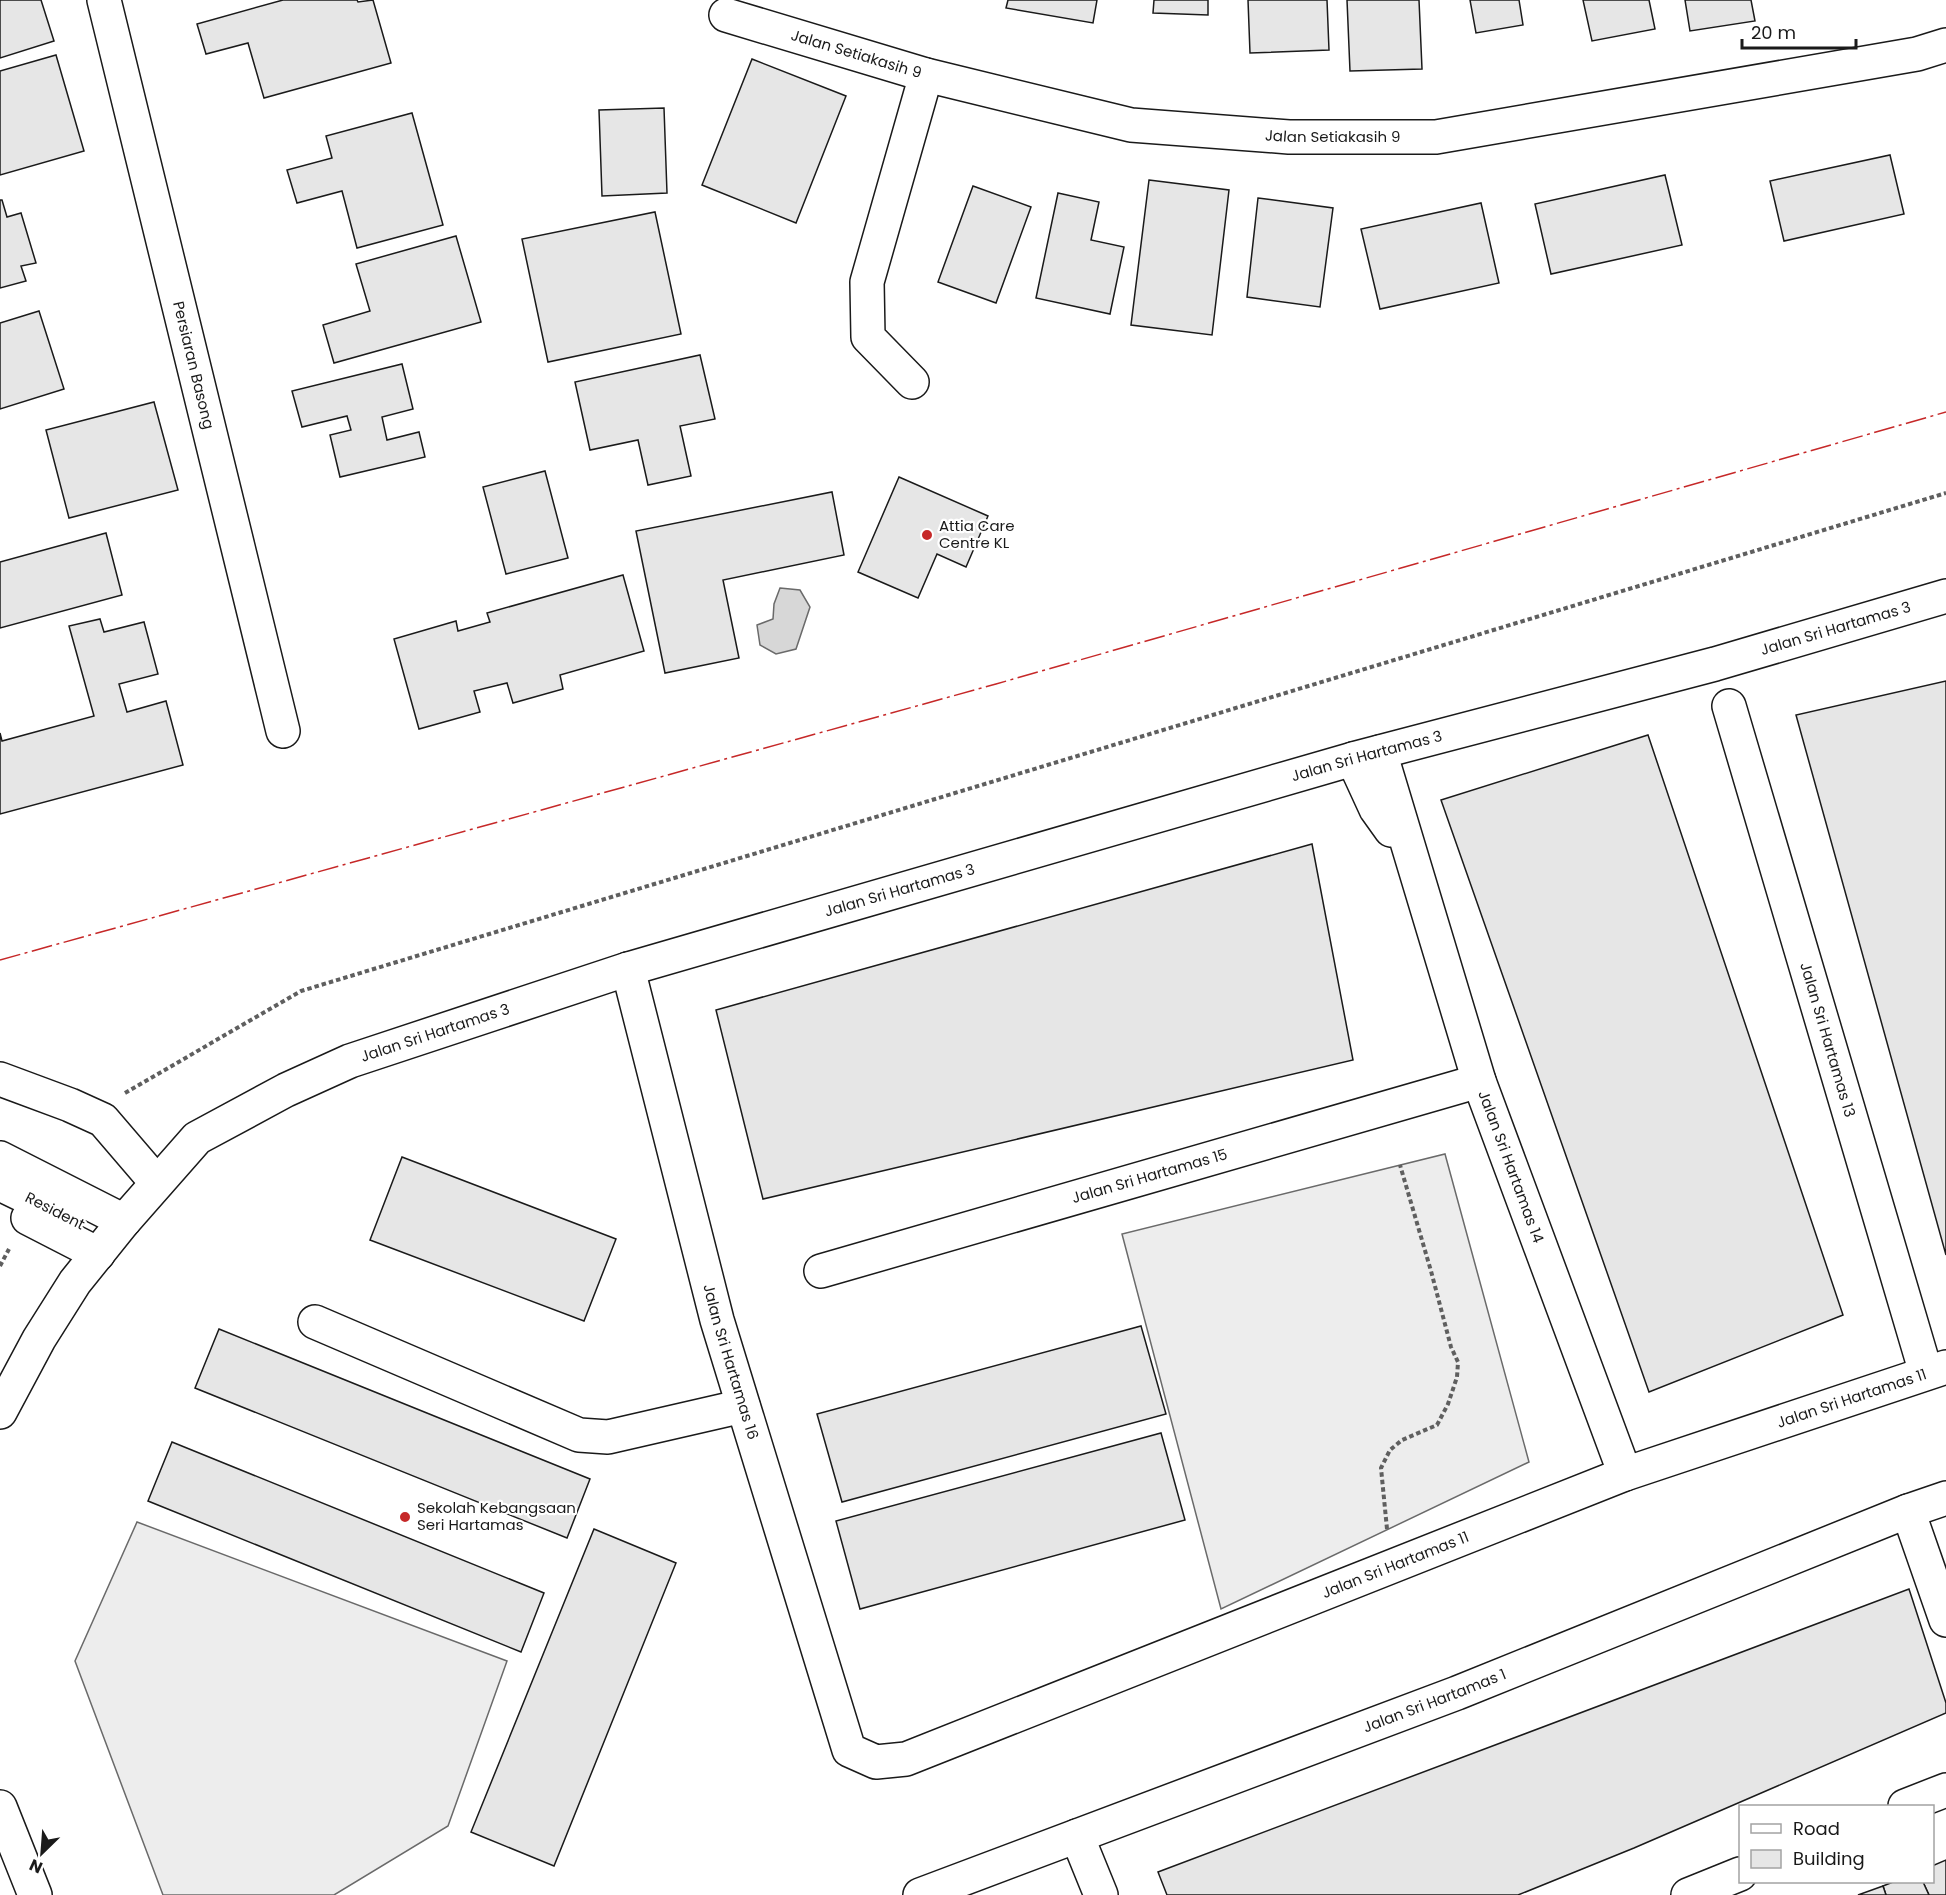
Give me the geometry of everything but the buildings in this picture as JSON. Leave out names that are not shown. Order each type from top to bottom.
[{"type":"street","name":"Persiaran Basong","points":[[104,0],[283,731]]},
{"type":"street","name":"Jalan Setiakasih 9","points":[[726,15],[926,75],[1131,124],[1288,137],[1436,137],[1917,54],[1946,45]]},
{"type":"street","points":[[912,382],[868,338],[867,282],[926,75]]},
{"type":"street","name":"Jalan Sri Hartamas 3","points":[[0,1412],[39,1339],[75,1282],[197,1138],[286,1090],[350,1061],[628,969],[1366,756],[1715,664],[1946,596]]},
{"type":"street","name":"Jalan Sri Hartamas 13","points":[[1729,706],[1936,1370]]},
{"type":"street","name":"Jalan Sri Hartamas 14","points":[[1366,756],[1410,855],[1479,1081],[1625,1474]]},
{"type":"street","name":"Jalan Sri Hartamas 16","points":[[628,969],[714,1309],[849,1750]]},
{"type":"street","points":[[0,1079],[70,1104],[103,1120],[157,1183]]},
{"type":"street","name":"Jalan Sri Hartamas 15","points":[[821,1272],[1479,1081]]},
{"type":"street","points":[[0,1158],[111,1238]]},
{"type":"street","name":"Resident","points":[[0,1184],[111,1238]]},
{"type":"street","points":[[0,1204],[111,1238]]},
{"type":"street","points":[[315,1322],[579,1435],[608,1437],[743,1406]]},
{"type":"street","name":"Jalan Sri Hartamas 11","points":[[849,1750],[876,1762],[906,1759],[1625,1474],[1936,1370]]},
{"type":"street","name":"Jalan Sri Hartamas 1","points":[[920,1895],[1457,1693],[1908,1511],[1946,1498]]},
{"type":"street","points":[[1908,1511],[1946,1620]]},
{"type":"street","points":[[1908,1805],[1946,1790]]},
{"type":"street","points":[[0,1807],[35,1895]]},
{"type":"street","points":[[1077,1836],[1101,1895]]},
{"type":"street","points":[[1688,1895],[1739,1874]]},
{"type":"path","points":[[103,1120],[128,1089],[301,991],[1946,493]]},
{"type":"path","points":[[1387,1529],[1381,1468],[1389,1450],[1402,1440],[1437,1425],[1451,1395],[1457,1377],[1458,1362],[1451,1347],[1419,1226],[1400,1165]]},
{"type":"path","points":[[0,1266],[10,1247]]},
{"type":"shaded area","points":[[780,588],[800,590],[810,607],[796,649],[776,654],[760,645],[757,625],[773,619],[774,604]]},
{"type":"shaded area","points":[[1445,1154],[1529,1462],[1221,1609],[1122,1234]]},
{"type":"shaded area","points":[[137,1522],[507,1661],[448,1826],[334,1895],[163,1895],[75,1661]]},
{"type":"power","points":[[0,960],[996,684],[1946,412]]},
{"type":"place","name":"Attia Care Centre KL","points":[[927,535]]},
{"type":"place","name":"Sekolah Kebangsaan Seri Hartamas","points":[[405,1517]]}]
